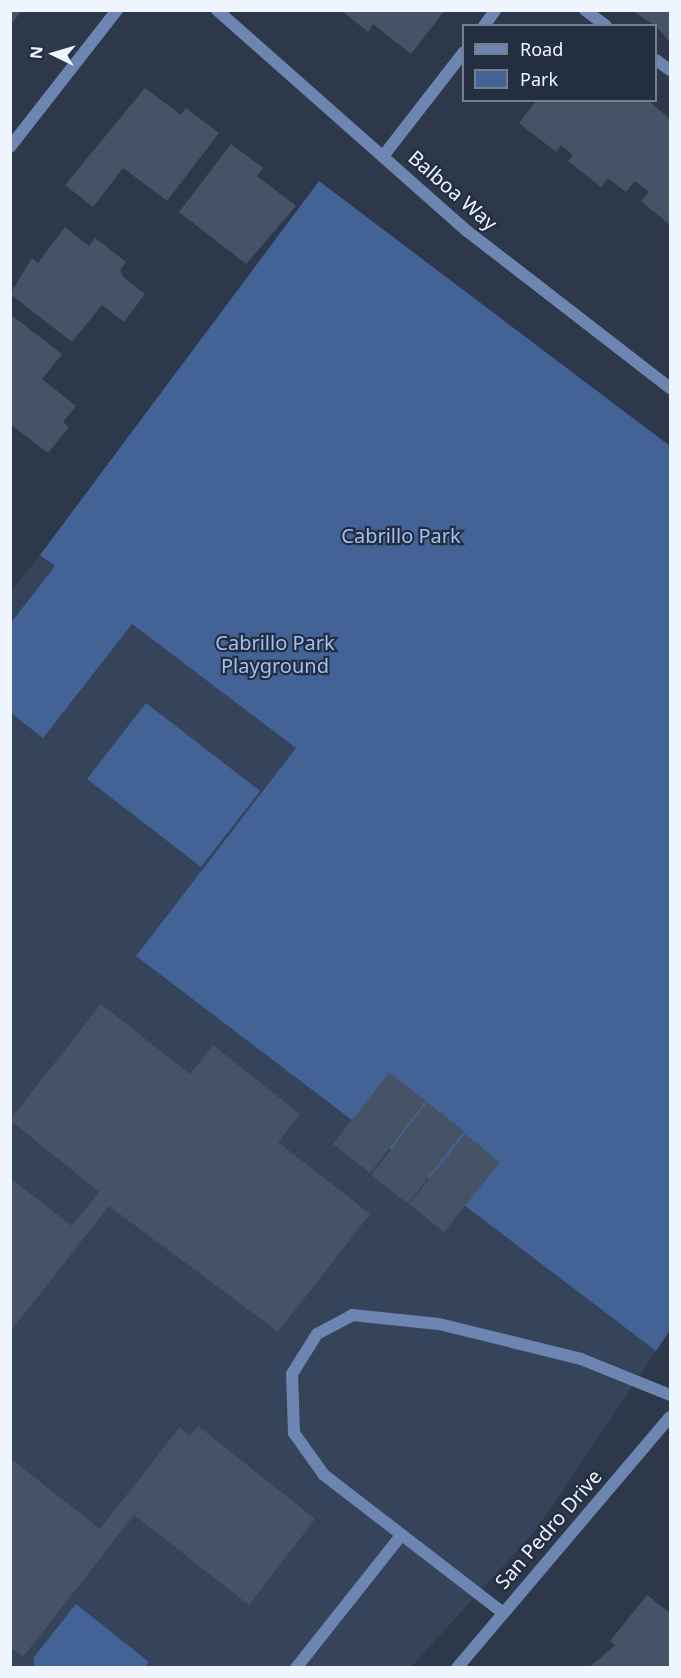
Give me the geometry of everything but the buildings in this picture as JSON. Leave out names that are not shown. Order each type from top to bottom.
[{"type":"street","points":[[10,147],[117,10]]},
{"type":"street","name":"Balboa Way","points":[[218,10],[467,231],[670,388]]},
{"type":"street","points":[[485,24],[495,10]]},
{"type":"street","points":[[585,10],[603,24]]},
{"type":"street","points":[[384,155],[462,55]]},
{"type":"street","points":[[657,61],[670,70]]},
{"type":"street","points":[[502,1612],[400,1537],[324,1475],[294,1433],[292,1374],[317,1334],[352,1315],[439,1324],[581,1359],[670,1395]]},
{"type":"street","name":"San Pedro Drive","points":[[457,1668],[502,1612],[670,1418]]},
{"type":"street","points":[[296,1668],[400,1537]]},
{"type":"shaded area","points":[[40,555],[297,748],[136,956],[656,1351],[536,1530],[411,1667],[11,1667],[10,593]]},
{"type":"green space","name":"Cabrillo Park","points":[[319,181],[670,446],[670,1330],[656,1351],[136,956],[296,748],[132,624],[43,738],[11,713],[10,624],[55,566],[40,555]]},
{"type":"green space","points":[[146,703],[260,791],[201,867],[87,779]]},
{"type":"green space","points":[[76,1604],[149,1662],[145,1667],[34,1667],[34,1657]]},
{"type":"park label","name":"Cabrillo Park Playground","points":[[275,654]]}]
